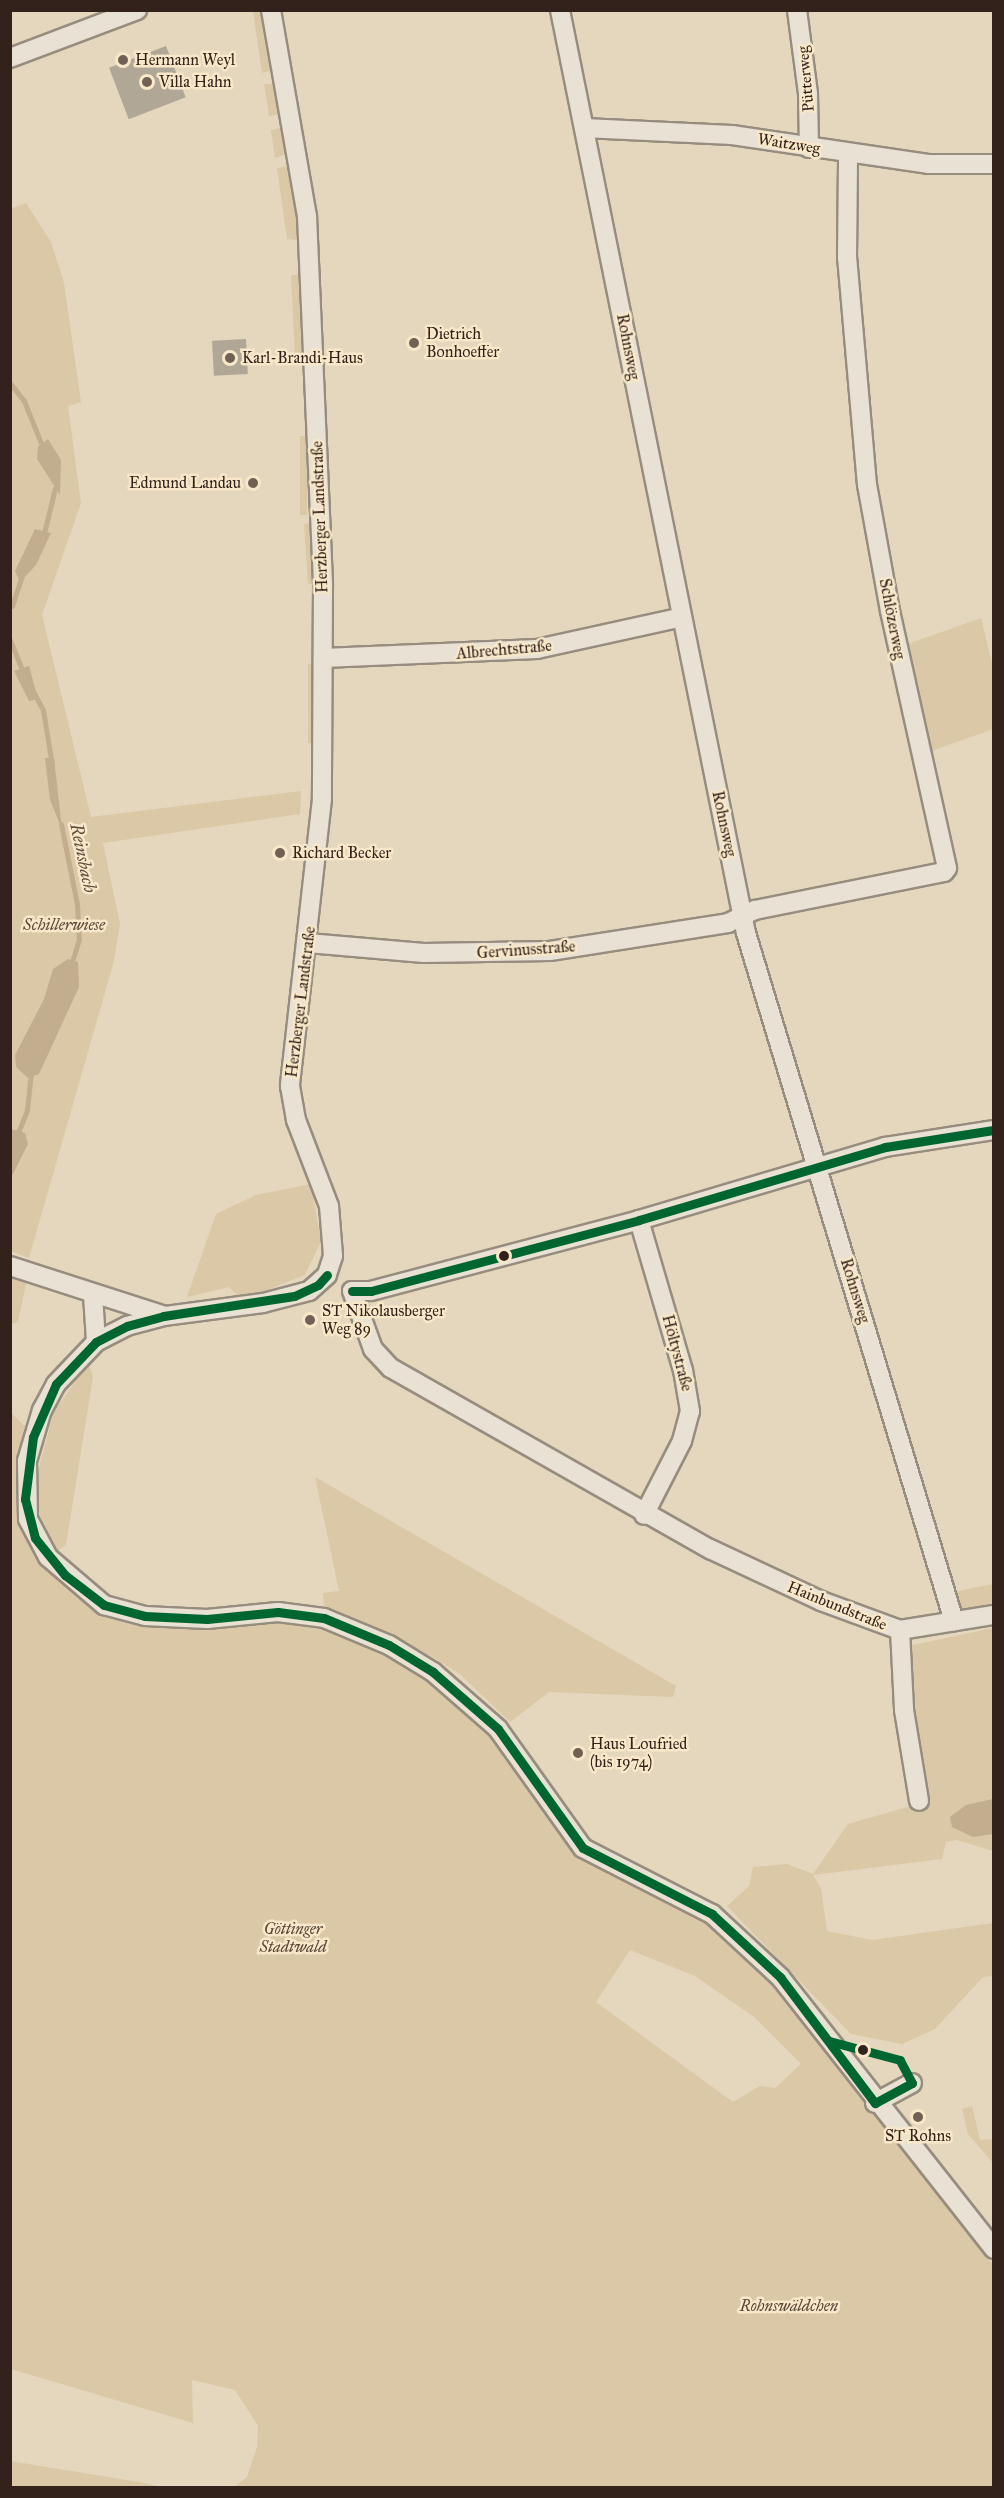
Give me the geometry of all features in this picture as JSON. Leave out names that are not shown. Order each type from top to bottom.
[{"type":"street","points":[[10,58],[136,10]]},
{"type":"street","name":"Herzberger Landstraße","points":[[271,10],[307,216],[323,658],[322,799],[308,943],[290,1086],[296,1119],[323,1186],[332,1225],[333,1256],[327,1275]]},
{"type":"street","name":"Rohnsweg","points":[[560,10],[742,916],[954,1621]]},
{"type":"street","name":"Pütterweg","points":[[797,10],[808,93],[809,148]]},
{"type":"street","name":"Waitzweg","points":[[584,128],[732,135],[848,154],[928,164],[993,164]]},
{"type":"street","name":"Schlözerweg","points":[[742,916],[944,872],[947,868],[892,620],[867,485],[847,258],[848,154]]},
{"type":"street","name":"Albrechtstraße","points":[[323,658],[537,649],[682,617]]},
{"type":"street","name":"Gervinusstraße","points":[[308,943],[424,953],[550,951],[634,940],[742,916]]},
{"type":"street","points":[[993,1130],[885,1147],[639,1220],[371,1291],[352,1291],[327,1275],[318,1285],[294,1296],[164,1316],[127,1326],[96,1342],[56,1384],[42,1410],[27,1461],[28,1519],[35,1538],[65,1575],[104,1605],[145,1616],[207,1619],[278,1612],[324,1618],[388,1645],[433,1672],[498,1729],[583,1848],[712,1914],[780,1977],[875,2103],[993,2249]]},
{"type":"street","name":"Höltystraße","points":[[639,1220],[683,1370],[690,1411],[682,1441],[644,1515]]},
{"type":"street","points":[[10,1266],[93,1295],[164,1316]]},
{"type":"street","name":"Hainbundstraße","points":[[352,1291],[373,1349],[391,1368],[644,1515],[771,1579],[900,1630],[993,1615]]},
{"type":"street","points":[[93,1295],[96,1342]]},
{"type":"street","points":[[900,1630],[904,1710],[920,1801]]},
{"type":"street","points":[[875,2103],[912,2083]]},
{"type":"green space","points":[[253,11],[262,11],[272,70],[262,73]]},
{"type":"green space","points":[[264,84],[276,84],[282,114],[269,116]]},
{"type":"green space","points":[[284,127],[289,153],[275,158],[271,130]]},
{"type":"green space","points":[[291,166],[297,240],[287,239],[277,168]]},
{"type":"green space","name":"Schillerwiese","points":[[26,203],[51,242],[64,283],[81,402],[68,406],[81,503],[42,615],[91,817],[301,791],[300,814],[103,843],[120,924],[114,961],[29,1258],[11,1251],[10,209]]},
{"type":"green space","points":[[291,275],[298,275],[303,358],[295,359]]},
{"type":"green space","points":[[300,436],[307,436],[307,515],[300,515]]},
{"type":"green space","points":[[311,523],[313,584],[308,584],[304,524]]},
{"type":"green space","points":[[981,618],[993,667],[993,729],[929,752],[905,645]]},
{"type":"green space","points":[[308,664],[314,664],[314,743],[308,743]]},
{"type":"green space","points":[[311,1184],[321,1241],[305,1275],[262,1292],[238,1296],[229,1287],[187,1297],[216,1214],[256,1195]]},
{"type":"green space","points":[[10,1278],[26,1283],[18,1322],[11,1324]]},
{"type":"green space","points":[[88,1363],[93,1377],[66,1545],[58,1551],[38,1511],[37,1474],[54,1412]]},
{"type":"green space","name":"Göttinger Stadtwald","points":[[10,1412],[25,1426],[19,1499],[29,1544],[61,1582],[99,1610],[277,1618],[325,1626],[383,1651],[428,1677],[497,1740],[568,1845],[587,1860],[704,1916],[771,1984],[993,2265],[993,2487],[234,2487],[247,2477],[257,2447],[258,2426],[235,2390],[192,2380],[193,2423],[11,2369]],"holes":[[[630,1950],[695,1976],[754,2017],[801,2064],[775,2088],[760,2086],[733,2102],[596,2002]]]},
{"type":"green space","points":[[315,1477],[676,1686],[673,1697],[549,1692],[510,1722],[461,1675],[433,1657],[324,1606],[323,1593],[339,1591]]},
{"type":"green space","points":[[993,1584],[993,1609],[966,1611],[957,1604],[953,1592]]},
{"type":"green space","points":[[993,1628],[993,1851],[957,1840],[946,1842],[942,1859],[813,1875],[821,1888],[827,1931],[872,1940],[993,1923],[993,1976],[983,1977],[935,2029],[902,2044],[851,2034],[727,1906],[749,1886],[753,1867],[787,1864],[813,1874],[848,1824],[925,1802],[907,1710],[908,1646]]},
{"type":"green space","points":[[972,2106],[980,2140],[993,2139],[992,2162],[968,2134],[962,2109]]},
{"type":"green space","points":[[10,2461],[145,2483],[161,2487],[11,2487]]},
{"type":"shaded area","points":[[48,439],[61,460],[60,495],[37,459],[38,447]]},
{"type":"shaded area","points":[[35,529],[51,533],[36,565],[20,582],[15,571]]},
{"type":"shaded area","points":[[29,666],[38,699],[29,701],[14,671]]},
{"type":"shaded area","points":[[45,758],[54,758],[62,829],[50,800]]},
{"type":"shaded area","points":[[68,959],[78,962],[79,987],[39,1074],[28,1078],[16,1067],[15,1055],[44,999],[53,969]]},
{"type":"shaded area","points":[[11,1129],[25,1133],[28,1144],[11,1178]]},
{"type":"shaded area","points":[[993,1799],[993,1834],[973,1837],[952,1827],[950,1817],[966,1805]]},
{"type":"building","name":"Villa Hahn","points":[[166,46],[186,97],[129,119],[109,68]]},
{"type":"building","name":"Karl-Brandi-Haus","points":[[246,339],[248,374],[214,376],[212,341]]},
{"type":"waterway","name":"Reinsbach","points":[[10,383],[24,401],[43,448]]},
{"type":"waterway","name":"Reinsbach","points":[[43,537],[55,488]]},
{"type":"waterway","name":"Reinsbach","points":[[12,606],[22,575]]},
{"type":"waterway","name":"Reinsbach","points":[[10,640],[24,675]]},
{"type":"waterway","name":"Reinsbach","points":[[34,693],[43,710],[52,765]]},
{"type":"waterway","name":"Reinsbach","points":[[61,824],[77,904],[79,939],[71,965]]},
{"type":"waterway","name":"Reinsbach","points":[[17,1135],[27,1110],[31,1071]]},
{"type":"transit line","points":[[352,1291],[371,1291],[639,1220],[885,1147],[994,1130]]},
{"type":"transit line","points":[[327,1275],[318,1285],[294,1296],[164,1316],[127,1326],[96,1342],[56,1384],[33,1437],[25,1499],[35,1538],[65,1575],[104,1605],[145,1616],[207,1619],[278,1612],[324,1618],[389,1645],[433,1672],[498,1729],[583,1848],[712,1914],[780,1977],[875,2103],[912,2083],[900,2060],[829,2041]]},
{"type":"place","name":"Hermann Weyl","points":[[123,60]]},
{"type":"place","name":"Villa Hahn","points":[[147,82]]},
{"type":"place","name":"Dietrich Bonhoeffer","points":[[414,343]]},
{"type":"place","name":"Karl-Brandi-Haus","points":[[230,358]]},
{"type":"place","name":"Edmund Landau","points":[[253,483]]},
{"type":"place","name":"Richard Becker","points":[[280,853]]},
{"type":"place","name":"ST Nikolausberger Weg 89","points":[[310,1320]]},
{"type":"place","name":"Haus Loufried (bis 1974)","points":[[578,1753]]},
{"type":"place","name":"ST Rohns","points":[[918,2117]]},
{"type":"park label","name":"Rohnswäldchen","points":[[789,2306]]}]
